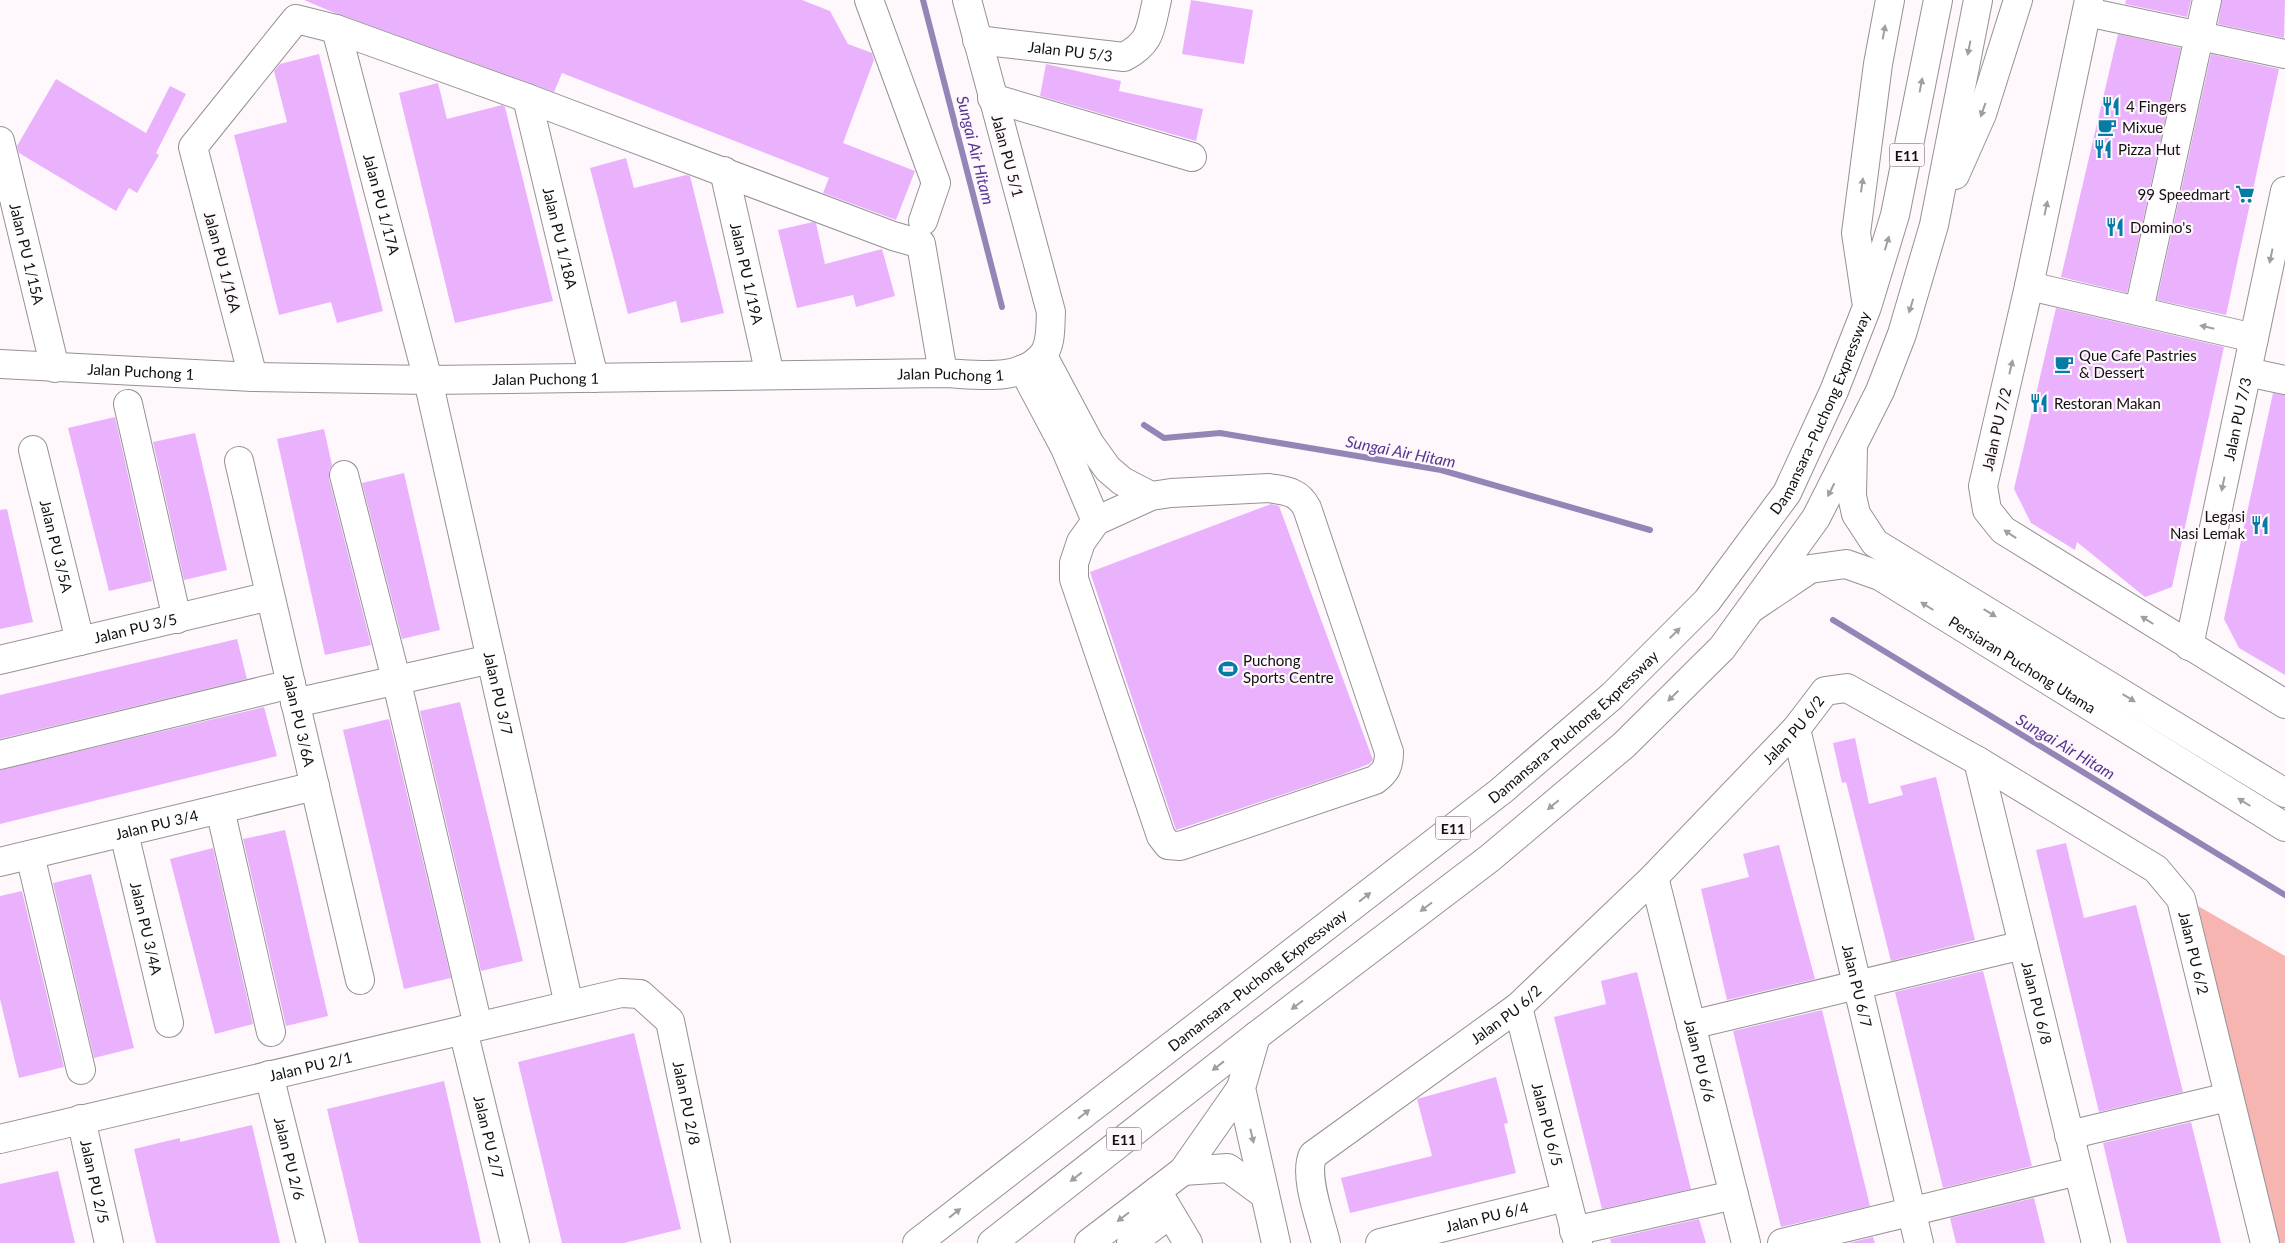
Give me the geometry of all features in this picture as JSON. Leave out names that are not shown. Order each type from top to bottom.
[{"type":"main road","points":[[868,0],[936,183],[922,232],[943,373]]},
{"type":"main road","name":"Jalan PU 5/1","points":[[967,0],[1051,312],[1050,337],[1033,362]]},
{"type":"main road","name":"Jalan PU 5/3","points":[[977,40],[1124,56],[1140,48],[1150,32],[1157,0]]},
{"type":"main road","points":[[1867,307],[1856,233],[1878,64],[1890,0]]},
{"type":"main road","name":"Damansara–Puchong Expressway","points":[[917,1243],[1501,791],[1612,696],[1707,601],[1787,493],[1834,391],[1867,307],[1895,215],[1938,0]]},
{"type":"main road","name":"E11","points":[[992,1243],[1256,1036],[1490,858],[1616,751],[1722,648],[1816,518],[1880,391],[1902,334],[1934,225],[1978,0]]},
{"type":"main road","points":[[2138,310],[2207,0]]},
{"type":"main road","points":[[2088,6],[2199,36],[2285,54]]},
{"type":"main road","name":"Jalan PU 7/2","points":[[2088,6],[2029,286],[1983,486],[1987,510],[2003,530],[2285,704]]},
{"type":"main road","points":[[1934,225],[1982,114],[2016,7]]},
{"type":"main road","name":"Jalan PU 1/16A","points":[[253,377],[193,148],[296,19],[336,29]]},
{"type":"main road","points":[[336,29],[724,171],[893,236],[922,232]]},
{"type":"main road","name":"Jalan PU 1/17A","points":[[336,29],[428,380]]},
{"type":"main road","name":"Jalan PU 1/18A","points":[[527,98],[594,378]]},
{"type":"main road","points":[[992,98],[1192,157]]},
{"type":"main road","name":"Jalan PU 1/15A","points":[[0,141],[55,368]]},
{"type":"main road","name":"Jalan PU 1/19A","points":[[724,171],[770,375]]},
{"type":"main road","name":"Jalan PU 7/3","points":[[2189,646],[2285,191]]},
{"type":"main road","points":[[2029,286],[2254,338]]},
{"type":"main road","points":[[1033,362],[1108,469],[1122,480],[1151,496]]},
{"type":"main road","points":[[1033,362],[1065,448],[1096,521]]},
{"type":"main road","name":"Jalan Puchong 1","points":[[0,364],[253,377],[428,380],[943,373],[1003,374],[1033,362]]},
{"type":"main road","points":[[2247,372],[2285,380]]},
{"type":"main road","name":"Jalan PU 3/7","points":[[428,380],[569,1005]]},
{"type":"main road","points":[[128,404],[177,619]]},
{"type":"main road","name":"Persiaran Puchong Utama","points":[[1853,447],[1852,496],[1856,514],[1875,543],[2285,793]]},
{"type":"main road","name":"Jalan PU 3/5A","points":[[33,450],[80,641]]},
{"type":"main road","name":"Jalan PU 3/6A","points":[[239,461],[360,980]]},
{"type":"main road","name":"Jalan PU 2/7","points":[[344,475],[396,679],[515,1243]]},
{"type":"main road","points":[[1269,488],[1293,492],[1302,498],[1389,752],[1389,763],[1384,773],[1375,780],[1180,846],[1168,845],[1161,836],[1074,579],[1074,563],[1081,542],[1096,521],[1151,496],[1171,493],[1269,488]]},
{"type":"main road","name":"Persiaran Puchong Utama","points":[[1752,608],[1810,569],[1846,564],[1880,576],[2285,827]]},
{"type":"main road","name":"Jalan PU 3/5","points":[[0,660],[270,596]]},
{"type":"main road","points":[[0,754],[293,694],[396,679],[491,659]]},
{"type":"main road","name":"Jalan PU 6/2","points":[[1326,1243],[1310,1174],[1310,1161],[1313,1155],[1518,1007],[1654,877],[1796,729],[1825,691],[1847,688],[1978,761],[2156,869],[2181,899],[2265,1243]]},
{"type":"main road","name":"Jalan PU 6/7","points":[[1796,729],[1919,1243]]},
{"type":"main road","name":"Jalan PU 6/8","points":[[1978,761],[2096,1243]]},
{"type":"main road","name":"Jalan PU 3/4","points":[[0,862],[315,786]]},
{"type":"main road","points":[[220,809],[271,1032]]},
{"type":"main road","name":"Jalan PU 3/4A","points":[[124,832],[168,1023]]},
{"type":"main road","points":[[30,855],[81,1070]]},
{"type":"main road","name":"Jalan PU 6/6","points":[[1654,877],[1746,1243]]},
{"type":"main road","points":[[1691,1025],[2023,945]]},
{"type":"main road","name":"Jalan PU 2/1","points":[[0,1138],[621,993]]},
{"type":"main road","name":"Jalan PU 2/8","points":[[621,993],[640,994],[670,1021],[716,1243]]},
{"type":"main road","name":"Jalan PU 6/5","points":[[1518,1007],[1576,1237]]},
{"type":"main road","points":[[1131,1243],[1163,1202],[1241,1088],[1256,1036]]},
{"type":"main road","name":"Jalan PU 2/6","points":[[269,1075],[311,1243]]},
{"type":"main road","points":[[1241,1088],[1276,1243]]},
{"type":"main road","points":[[2069,1135],[2228,1097]]},
{"type":"main road","name":"Jalan PU 2/5","points":[[81,1120],[109,1243]]},
{"type":"main road","points":[[1183,1172],[1228,1168],[1265,1195]]},
{"type":"main road","points":[[1782,1243],[2078,1171]]},
{"type":"main road","points":[[1576,1237],[1734,1195]]},
{"type":"main road","name":"Jalan PU 6/4","points":[[1380,1243],[1566,1197]]},
{"type":"main road","points":[[1088,1243],[1163,1202]]},
{"type":"main road","points":[[1163,1202],[1188,1243]]},
{"type":"shaded area","points":[[2198,906],[2285,956],[2285,1243],[2279,1243]]},
{"type":"building","points":[[304,0],[802,0],[830,11],[848,44],[872,53],[874,60],[843,143],[915,171],[896,220],[823,193],[829,178],[562,73],[554,92]]},
{"type":"building","points":[[1191,0],[1253,10],[1244,64],[1182,54]]},
{"type":"building","points":[[2126,0],[2191,0],[2187,17],[2125,4]]},
{"type":"building","points":[[2222,0],[2285,0],[2284,38],[2218,24]]},
{"type":"building","points":[[2118,34],[2181,48],[2127,293],[2061,277]]},
{"type":"building","points":[[319,54],[383,311],[337,323],[331,302],[279,315],[234,135],[287,122],[274,71],[280,64]]},
{"type":"building","points":[[2211,54],[2279,69],[2226,315],[2157,300]]},
{"type":"building","points":[[1046,64],[1121,81],[1119,91],[1203,109],[1196,141],[1040,96]]},
{"type":"building","points":[[56,79],[146,133],[170,86],[186,94],[156,153],[159,155],[137,193],[129,188],[116,211],[19,153],[17,146]]},
{"type":"building","points":[[438,83],[447,119],[502,105],[505,107],[553,301],[455,323],[399,93]]},
{"type":"building","points":[[626,158],[634,188],[686,175],[690,176],[724,313],[681,323],[676,301],[628,314],[590,168]]},
{"type":"building","points":[[813,222],[816,223],[825,264],[882,249],[895,296],[856,307],[853,295],[797,308],[778,230]]},
{"type":"building","points":[[2056,308],[2224,347],[2172,587],[2145,597],[2077,542],[2075,550],[2031,523],[2014,489]]},
{"type":"building","points":[[2273,393],[2285,395],[2285,675],[2239,648],[2224,619]]},
{"type":"building","points":[[115,417],[152,581],[109,591],[68,428]]},
{"type":"building","points":[[324,429],[332,465],[329,471],[329,479],[371,645],[325,655],[277,439]]},
{"type":"building","points":[[195,433],[227,570],[184,580],[153,442]]},
{"type":"building","points":[[404,473],[440,630],[402,639],[362,483]]},
{"type":"building","name":"Puchong Sports Centre","points":[[1271,504],[1279,506],[1373,760],[1369,764],[1341,775],[1176,830],[1090,572]]},
{"type":"building","points":[[7,509],[33,622],[0,629],[0,510]]},
{"type":"building","points":[[237,639],[247,679],[0,739],[0,695]]},
{"type":"building","points":[[460,702],[523,961],[481,971],[420,711]]},
{"type":"building","points":[[264,707],[277,756],[0,824],[0,770]]},
{"type":"building","points":[[389,719],[451,978],[404,989],[343,730]]},
{"type":"building","points":[[1855,738],[1869,804],[1903,795],[1900,786],[1936,777],[1975,940],[1891,961],[1846,782],[1842,783],[1833,743]]},
{"type":"building","points":[[285,830],[328,1016],[286,1026],[243,839]]},
{"type":"building","points":[[2066,843],[2084,918],[2136,905],[2183,1092],[2099,1112],[2036,850]]},
{"type":"building","points":[[1779,845],[1815,979],[1727,1000],[1701,889],[1749,877],[1743,854]]},
{"type":"building","points":[[213,848],[253,1024],[215,1034],[170,859]]},
{"type":"building","points":[[91,874],[134,1048],[94,1058],[53,883]]},
{"type":"building","points":[[22,891],[64,1067],[19,1078],[0,999],[0,896]]},
{"type":"building","points":[[1983,971],[2032,1166],[1943,1188],[1895,992]]},
{"type":"building","points":[[1637,972],[1691,1189],[1602,1209],[1554,1017],[1606,1004],[1601,981]]},
{"type":"building","points":[[1822,1010],[1870,1206],[1781,1227],[1733,1031]]},
{"type":"building","points":[[634,1033],[681,1229],[624,1243],[562,1243],[518,1062]]},
{"type":"building","points":[[1496,1077],[1508,1123],[1504,1124],[1516,1173],[1350,1213],[1341,1178],[1432,1156],[1417,1099]]},
{"type":"building","points":[[444,1081],[481,1243],[359,1243],[327,1109]]},
{"type":"building","points":[[2191,1122],[2221,1243],[2127,1243],[2103,1143]]},
{"type":"building","points":[[252,1125],[280,1243],[156,1243],[134,1149],[180,1138],[180,1142]]},
{"type":"building","points":[[58,1171],[75,1243],[0,1243],[0,1184]]},
{"type":"building","points":[[2034,1198],[2045,1243],[1956,1243],[1950,1218]]},
{"type":"building","points":[[1699,1219],[1706,1243],[1611,1243],[1610,1239]]},
{"type":"building","points":[[1873,1237],[1875,1243],[1848,1243]]},
{"type":"waterway","name":"Sungai Air Hitam","points":[[923,0],[1002,307]]},
{"type":"waterway","name":"Sungai Air Hitam","points":[[1144,425],[1164,438],[1220,433],[1441,470],[1650,530]]},
{"type":"waterway","name":"Sungai Air Hitam","points":[[1833,620],[2285,895]]},
{"type":"place","name":"4 Fingers","points":[[2111,106]]},
{"type":"place","name":"Mixue","points":[[2107,127]]},
{"type":"place","name":"Pizza Hut","points":[[2103,149]]},
{"type":"place","name":"99 Speedmart","points":[[2245,194]]},
{"type":"place","name":"Domino's","points":[[2115,227]]},
{"type":"place","name":"Que Cafe Pastries & Dessert","points":[[2064,364]]},
{"type":"place","name":"Restoran Makan","points":[[2039,403]]},
{"type":"place","name":"Legasi Nasi Lemak","points":[[2260,525]]},
{"type":"place","name":"Puchong Sports Centre","points":[[1228,669]]}]
